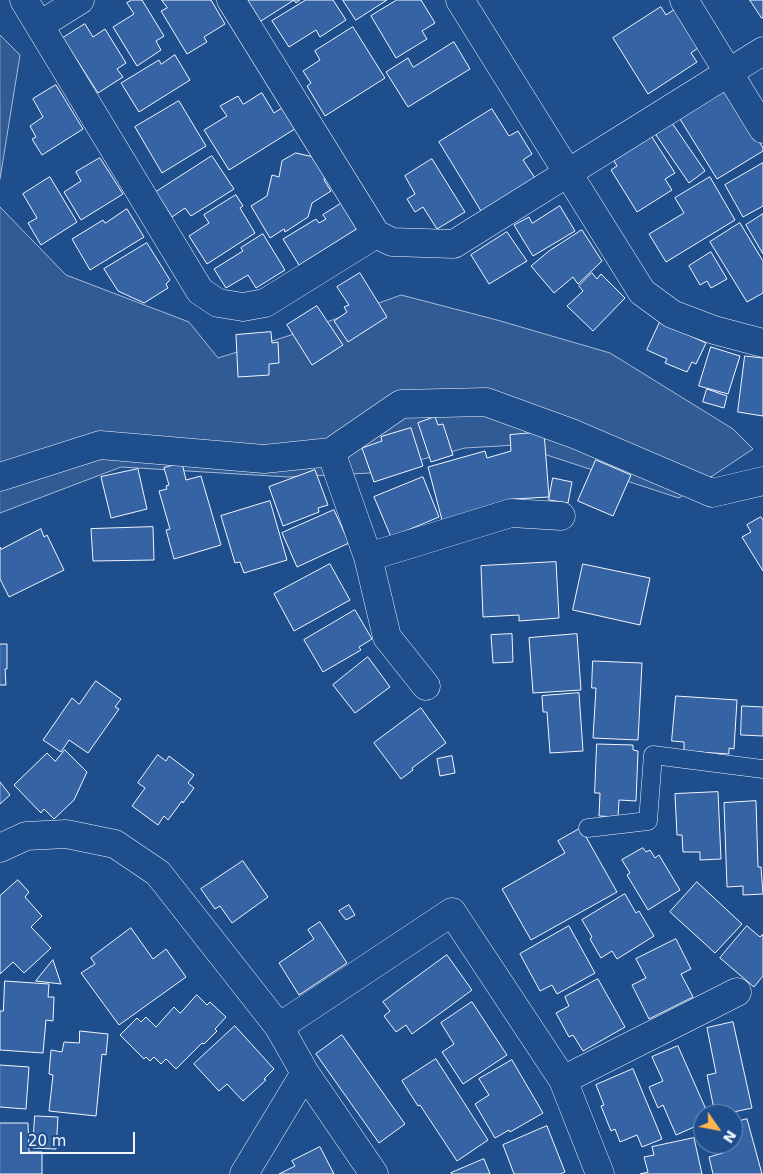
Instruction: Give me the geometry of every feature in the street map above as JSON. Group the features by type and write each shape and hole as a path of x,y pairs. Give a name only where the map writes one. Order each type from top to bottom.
{"street":[{"path":"24,0 200,291 218,303 243,307 266,303 376,234"},
{"path":"40,25 80,0"},
{"path":"231,0 376,234 392,242 454,244 763,51"},
{"path":"460,0 642,292 672,314 714,330 763,343"},
{"path":"684,0 763,129"},
{"path":"0,477 100,445 264,460 331,452 401,404 486,402 574,434 712,493 763,481"},
{"path":"331,452 368,557 387,637 426,686"},
{"path":"368,557 511,513 561,516"},
{"path":"0,848 26,836 66,834 115,844 158,873 279,1028 305,1073 374,1174"},
{"path":"279,1028 452,912 563,1080 600,1174"},
{"path":"563,1080 737,992"},
{"path":"244,1174 305,1073"}],"lane":[{"path":"588,828 648,820 652,755 763,769"}],"shaded area":[{"path":"0,35 20,55 0,179"},
{"path":"0,207 66,275 189,322 218,358 291,335 401,295 497,320 610,353 733,429 753,449 679,498 516,445 465,448 370,473 288,477 121,467 0,513"}],"building":[{"path":"132,0 142,0 164,36 156,41 161,50 137,66 113,27 134,14 127,3"},
{"path":"162,0 211,0 225,24 204,37 207,42 187,54 161,11 167,8"},
{"path":"248,0 294,0 261,21"},
{"path":"306,0 333,0 346,20 320,37 316,30 289,47 272,21"},
{"path":"343,0 387,0 356,20"},
{"path":"397,0 421,0 435,23 422,31 427,39 396,58 371,16"},
{"path":"750,0 763,0 762,18"},
{"path":"661,7 666,15 678,7 702,45 691,53 697,62 648,94 613,38"},
{"path":"85,24 93,37 105,29 126,63 117,69 123,77 98,93 63,38"},
{"path":"353,27 385,78 325,116 307,86 311,83 303,71 320,60 315,51"},
{"path":"454,42 470,69 408,107 386,72 408,58 413,67"},
{"path":"175,55 190,80 139,112 121,83 159,60 161,64"},
{"path":"56,85 83,129 42,155 32,139 36,137 30,126 43,117 33,99"},
{"path":"727,90 763,148 763,151 717,179 680,119"},
{"path":"262,93 274,113 285,106 298,127 229,170 204,130 227,116 220,106 238,96 243,104"},
{"path":"179,101 206,146 162,173 135,127"},
{"path":"492,109 509,136 518,131 532,154 523,160 535,178 481,211 439,142"},
{"path":"672,123 705,171 689,183 656,135"},
{"path":"652,137 675,173 665,179 672,190 637,212 611,170 617,166 614,161"},
{"path":"296,153 318,158 326,172 324,180 331,191 312,203 308,217 285,232 284,229 270,238 251,206 267,196 272,175 279,177 282,161"},
{"path":"212,156 234,189 191,216 185,208 172,217 156,192"},
{"path":"100,158 123,194 81,220 64,192 81,181 76,172"},
{"path":"432,159 465,212 437,229 423,207 415,212 407,199 415,194 405,176"},
{"path":"763,163 763,206 743,217 725,185"},
{"path":"50,177 77,222 41,245 28,223 37,218 23,194"},
{"path":"710,177 735,220 666,262 649,234 684,213 675,198"},
{"path":"236,195 243,206 240,208 255,233 207,264 189,236 209,223 204,215"},
{"path":"342,203 358,228 299,265 283,239 316,219 319,223 326,219 323,215"},
{"path":"560,206 575,231 533,256 514,225 529,217 532,223"},
{"path":"127,209 144,237 90,270 72,239 103,220 105,223"},
{"path":"763,214 763,254 746,225"},
{"path":"740,223 763,261 763,293 747,302 710,242"},
{"path":"582,230 602,261 578,284 573,277 554,293 531,266 549,251"},
{"path":"507,232 527,261 489,284 471,255"},
{"path":"263,234 285,270 256,288 248,275 226,288 214,269 243,251 241,248"},
{"path":"147,243 170,280 166,284 168,288 144,303 118,291 104,269"},
{"path":"711,252 727,279 711,288 707,281 700,285 689,266"},
{"path":"360,273 387,317 348,342 334,321 347,312 344,307 349,305 337,287"},
{"path":"592,273 597,279 601,274 625,298 593,331 567,306 583,291 579,286"},
{"path":"317,306 343,345 312,365 287,325"},
{"path":"660,322 706,343 696,364 692,362 687,372 665,363 667,359 647,350"},
{"path":"271,332 272,343 278,342 279,363 269,364 269,375 238,377 236,335"},
{"path":"711,347 740,356 728,394 699,386"},
{"path":"745,356 763,358 763,416 738,412"},
{"path":"707,389 727,396 724,408 703,402"},
{"path":"435,417 438,425 443,424 453,455 431,462 418,423"},
{"path":"411,428 423,466 374,482 362,448 382,441 381,437"},
{"path":"544,432 549,497 514,499 442,520 428,467 485,451 487,458 511,451 510,435"},
{"path":"596,460 631,475 613,516 578,501"},
{"path":"182,463 186,480 201,476 221,545 174,559 166,530 170,529 159,491 167,489 166,486 169,485 164,468"},
{"path":"138,469 147,509 111,518 101,477"},
{"path":"315,470 328,505 318,508 319,512 283,526 269,487"},
{"path":"423,477 439,517 391,537 374,497"},
{"path":"553,478 572,482 568,503 549,500"},
{"path":"270,501 287,560 244,573 240,562 235,563 221,516"},
{"path":"334,510 349,543 297,567 282,533"},
{"path":"761,517 763,520 763,571 742,537 751,532 747,525"},
{"path":"153,527 154,560 93,561 91,529"},
{"path":"41,529 44,537 47,535 64,570 9,597 0,579 0,547 1,549"},
{"path":"556,562 559,618 519,621 519,615 483,617 481,566"},
{"path":"330,564 350,600 294,631 274,594"},
{"path":"583,564 650,578 640,625 573,610"},
{"path":"355,610 372,639 359,647 361,650 323,672 304,640"},
{"path":"512,634 513,662 493,663 491,635"},
{"path":"577,634 581,690 533,693 529,638"},
{"path":"0,644 7,644 6,685 0,685"},
{"path":"368,657 390,687 355,713 333,685"},
{"path":"593,661 642,663 638,740 593,738 596,688 592,688"},
{"path":"96,681 121,699 115,707 119,709 88,753 69,740 61,752 43,740 72,698 79,704"},
{"path":"579,693 583,751 550,753 547,712 543,712 542,696"},
{"path":"676,696 737,700 734,749 729,748 729,754 684,751 684,742 672,741"},
{"path":"742,706 763,707 763,736 741,735"},
{"path":"421,708 446,743 412,768 413,770 401,779 374,743"},
{"path":"597,744 633,745 633,750 638,751 636,801 619,800 618,817 599,816 600,793 595,793"},
{"path":"65,750 87,772 74,800 54,819 44,809 41,813 14,785 47,753 55,761"},
{"path":"158,755 166,761 169,756 194,775 188,783 194,788 168,820 164,816 158,825 132,806 145,788 138,783"},
{"path":"452,756 455,773 440,776 437,759"},
{"path":"0,782 10,795 0,804"},
{"path":"718,792 721,859 700,860 700,852 683,852 682,835 677,835 675,794"},
{"path":"756,801 758,867 761,867 763,894 743,895 743,886 727,887 724,803"},
{"path":"581,828 617,892 531,940 502,889 565,853 558,841"},
{"path":"643,848 646,852 650,850 655,858 659,855 680,890 648,910 627,875 630,873 622,860"},
{"path":"243,861 268,897 232,923 220,906 215,909 201,889"},
{"path":"18,880 29,892 25,897 42,916 31,927 51,948 24,973 13,962 0,974 0,896"},
{"path":"697,882 742,924 715,953 670,912"},
{"path":"625,894 636,913 639,911 654,936 617,959 612,951 601,958 582,920"},
{"path":"349,905 355,915 346,920 339,911"},
{"path":"320,922 347,963 299,995 279,963 314,939 308,930"},
{"path":"569,926 595,973 557,994 552,985 540,991 520,954"},
{"path":"747,926 760,937 763,934 763,976 754,987 720,958"},
{"path":"131,928 153,959 166,949 186,977 119,1025 81,973 95,964 91,958"},
{"path":"676,939 691,969 681,974 693,997 649,1019 632,985 646,978 636,959"},
{"path":"447,955 472,990 412,1034 406,1025 396,1032 384,1016 390,1011 383,1002"},
{"path":"53,960 61,984 36,981"},
{"path":"598,979 625,1027 583,1051 573,1035 569,1037 556,1013 569,1006 565,997"},
{"path":"5,981 49,984 48,997 54,997 53,1021 46,1020 43,1053 0,1050 0,1011 3,1011"},
{"path":"197,995 207,1005 210,1002 226,1017 215,1029 217,1031 176,1069 166,1059 161,1064 154,1057 150,1061 146,1057 144,1059 120,1035 137,1018 141,1022 146,1017 156,1027 174,1007 180,1013"},
{"path":"472,1002 507,1055 463,1084 442,1052 454,1044 441,1023"},
{"path":"733,1022 752,1108 743,1110 743,1104 713,1104 707,1075 716,1073 707,1028"},
{"path":"235,1026 274,1069 264,1079 266,1080 243,1101 227,1084 219,1091 194,1064"},
{"path":"80,1031 108,1034 106,1055 102,1054 96,1116 49,1111 53,1075 49,1074 51,1050 62,1052 64,1042 79,1043"},
{"path":"342,1035 405,1124 379,1143 316,1054"},
{"path":"678,1046 704,1104 693,1104 693,1127 676,1135 663,1105 658,1108 649,1087 663,1081 652,1057"},
{"path":"436,1059 488,1140 457,1161 402,1081"},
{"path":"512,1060 543,1113 510,1132 509,1130 495,1138 475,1104 489,1095 479,1079"},
{"path":"0,1065 29,1067 26,1109 0,1107"},
{"path":"633,1069 662,1139 642,1147 637,1135 620,1142 615,1129 611,1131 601,1106 604,1105 596,1085"},
{"path":"35,1116 58,1117 56,1149 33,1148"},
{"path":"747,1119 762,1174 713,1174 709,1157 720,1154 743,1154 743,1120"},
{"path":"0,1123 28,1123 29,1152 42,1152 42,1174 0,1174"},
{"path":"547,1126 565,1172 560,1174 514,1174 503,1145"},
{"path":"693,1138 693,1154 698,1154 702,1174 640,1174 648,1172 644,1157 654,1155 652,1147"},
{"path":"320,1147 334,1174 279,1174 295,1166 292,1161"},
{"path":"484,1159 490,1174 451,1173"}]}
